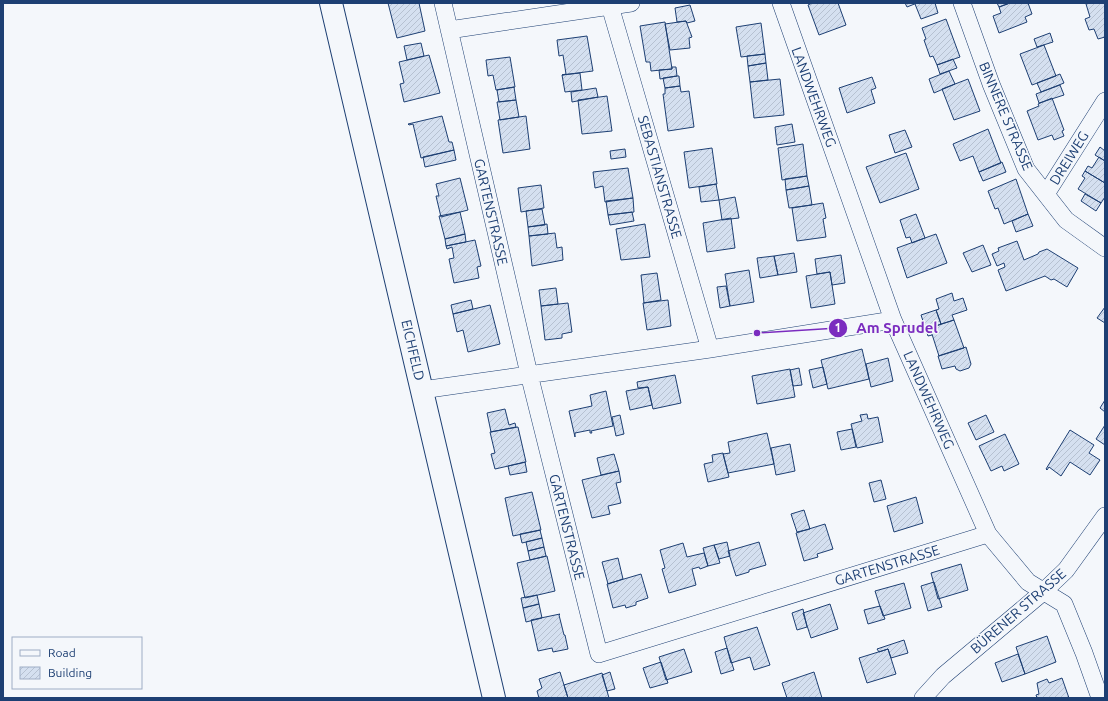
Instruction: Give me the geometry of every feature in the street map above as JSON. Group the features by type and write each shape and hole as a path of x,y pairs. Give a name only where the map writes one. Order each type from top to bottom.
{"main road":[{"name":"EICHFELD","path":"331,3 494,698"}],"street":[{"name":"GARTENSTRASSE","path":"443,3 529,374 599,654 988,534"},
{"path":"449,30 631,3"},
{"name":"LANDWEHRWEG","path":"781,3 893,320 988,534 1028,582 1064,604 1100,698"},
{"name":"BINNERE STRASSE","path":"962,3 991,84 1026,169 1066,220 1105,248"},
{"name":"SEBASTIANSTRASSE","path":"610,6 710,349"},
{"name":"DREIWEG","path":"1046,194 1105,101"},
{"path":"422,390 710,349 893,320"},
{"name":"BÜRENER STRASSE","path":"923,698 943,676 1043,592 1066,570 1105,516"}],"building":[{"path":"388,3 419,3 425,31 397,38"},
{"path":"812,3 838,3 846,25 819,35 808,5"},
{"path":"905,3 917,3 907,7"},
{"path":"935,3 938,13 921,19 915,4"},
{"path":"997,3 1010,3 999,7"},
{"path":"1010,3 1028,3 1032,14 1025,17 1027,22 999,33 993,16 1001,13 999,7"},
{"path":"1105,3 1105,37 1098,39 1094,29 1089,30 1085,19 1090,17 1086,4"},
{"path":"690,5 695,21 687,23 686,21 677,22 675,8"},
{"path":"946,19 960,57 937,65 933,56 930,57 924,40 926,39 922,28"},
{"path":"686,21 692,37 689,38 690,48 670,50 665,24"},
{"path":"665,22 672,69 651,71 650,62 646,62 640,26"},
{"path":"761,23 765,54 741,57 736,27"},
{"path":"1050,33 1053,42 1037,47 1034,39"},
{"path":"587,36 593,71 562,75 566,74 563,55 559,56 557,40"},
{"path":"421,43 424,56 407,60 404,46"},
{"path":"1044,45 1056,76 1032,85 1020,54"},
{"path":"765,54 766,63 748,66 747,56"},
{"path":"429,55 440,93 404,102 400,84 404,83 399,62"},
{"path":"510,57 515,87 496,90 493,75 488,76 486,60"},
{"path":"953,59 957,68 940,74 937,65"},
{"path":"766,63 768,80 750,82 748,66"},
{"path":"672,67 676,67 677,76 660,79 659,70 672,69"},
{"path":"949,71 955,84 934,93 929,79"},
{"path":"580,73 582,90 565,92 562,75"},
{"path":"1060,74 1064,83 1041,92 1037,83"},
{"path":"679,76 680,86 665,88 663,78"},
{"path":"872,77 876,88 871,90 875,103 847,113 839,88"},
{"path":"780,79 784,115 754,118 750,82"},
{"path":"968,79 980,111 954,120 942,89"},
{"path":"1060,85 1064,95 1039,103 1036,94"},
{"path":"680,86 681,92 689,91 694,127 668,131 663,94 665,94 665,88"},
{"path":"514,87 516,100 499,102 497,90"},
{"path":"596,88 598,97 572,102 571,92"},
{"path":"607,96 612,131 582,134 578,100"},
{"path":"1052,98 1064,130 1062,131 1064,136 1054,140 1052,135 1038,140 1027,111"},
{"path":"516,100 519,117 500,120 497,102"},
{"path":"442,116 449,142 452,142 454,150 421,158 413,124 408,124"},
{"path":"526,116 530,149 503,153 498,120"},
{"path":"792,124 795,142 777,145 775,127"},
{"path":"988,129 1001,163 979,172 973,156 960,161 953,144"},
{"path":"905,130 912,147 895,153 889,135"},
{"path":"803,144 807,176 782,180 778,148"},
{"path":"1100,147 1105,151 1105,161 1095,155"},
{"path":"712,148 717,184 689,188 684,152"},
{"path":"625,149 626,157 611,159 610,151"},
{"path":"454,150 456,160 425,167 423,157"},
{"path":"906,153 919,189 880,203 866,167"},
{"path":"1099,157 1105,161 1105,183 1085,171 1088,166 1092,168"},
{"path":"1002,162 1006,172 983,181 979,172"},
{"path":"628,168 633,198 605,202 603,186 595,188 593,172"},
{"path":"1085,171 1105,183 1105,197 1101,203 1078,189 1085,178 1082,176"},
{"path":"807,176 809,186 786,190 785,179"},
{"path":"460,178 468,210 441,217 436,196 439,196 436,184"},
{"path":"1016,179 1028,214 1004,224 998,208 995,209 988,191"},
{"path":"716,184 719,200 701,202 699,187"},
{"path":"541,185 544,208 521,212 518,188"},
{"path":"809,186 812,205 789,208 786,190"},
{"path":"1085,194 1101,203 1096,211 1081,201"},
{"path":"735,197 739,218 722,220 719,200"},
{"path":"633,198 634,212 608,215 606,201"},
{"path":"823,203 826,218 823,219 826,237 797,241 792,208"},
{"path":"542,209 545,225 528,227 526,211"},
{"path":"460,212 465,234 445,239 439,216"},
{"path":"632,212 634,221 610,225 608,215"},
{"path":"916,214 925,238 912,243 910,237 906,238 900,220"},
{"path":"1028,214 1033,226 1016,232 1012,221"},
{"path":"731,218 735,248 707,252 703,223"},
{"path":"547,224 548,234 529,236 528,227"},
{"path":"645,224 650,257 621,260 616,229"},
{"path":"555,233 557,248 562,247 563,260 532,266 529,236"},
{"path":"465,234 466,242 446,246 445,239"},
{"path":"936,234 947,263 907,278 897,248"},
{"path":"475,240 481,266 477,267 479,278 454,283 449,259 454,258 452,247 447,249 446,246"},
{"path":"1017,241 1024,260 1047,249 1078,268 1067,287 1054,279 1051,280 1045,276 1006,291 998,270 1005,267 1004,263 997,266 992,254 999,251 998,248"},
{"path":"983,245 991,265 972,272 963,253"},
{"path":"794,253 797,272 778,275 774,256"},
{"path":"841,255 845,283 832,285 830,272 817,274 815,259"},
{"path":"774,256 778,275 760,278 757,258"},
{"path":"749,270 754,302 730,306 725,274"},
{"path":"830,272 835,304 811,308 806,276"},
{"path":"657,273 661,300 644,303 641,275"},
{"path":"726,286 730,306 720,308 717,287"},
{"path":"556,288 558,304 541,306 539,290"},
{"path":"952,293 954,301 963,298 967,310 952,315 954,320 941,324 936,310 939,309 936,299"},
{"path":"471,300 473,309 453,314 451,305"},
{"path":"668,300 671,326 647,330 643,303"},
{"path":"568,303 572,332 562,334 562,338 545,340 541,306"},
{"path":"490,305 500,344 468,352 463,330 457,332 453,314"},
{"path":"1105,307 1105,323 1097,318"},
{"path":"936,310 941,324 930,328 932,335 928,336 921,315"},
{"path":"954,320 964,348 939,356 930,328"},
{"path":"966,347 971,364 969,368 960,371 956,369 955,366 942,369 938,356"},
{"path":"862,349 869,379 828,389 821,360"},
{"path":"888,358 893,381 871,387 866,364"},
{"path":"823,367 827,384 813,388 809,370"},
{"path":"799,368 802,385 793,386 790,370"},
{"path":"790,369 795,397 757,404 752,376"},
{"path":"675,375 681,403 653,409 648,387 638,388 637,382"},
{"path":"648,387 652,405 630,410 626,391"},
{"path":"606,391 613,426 591,431 592,433 590,433 590,430 575,433 575,437 569,411 592,406 590,395"},
{"path":"1105,400 1105,412 1100,408"},
{"path":"505,409 509,425 515,423 516,427 491,432 487,413"},
{"path":"867,414 868,419 878,417 883,442 857,448 851,424 862,421 860,415"},
{"path":"620,415 624,434 616,436 612,417"},
{"path":"986,415 994,432 976,440 968,423"},
{"path":"1105,425 1105,445 1096,439"},
{"path":"518,427 526,462 495,469 491,454 495,453 490,432"},
{"path":"852,429 856,447 841,450 837,432"},
{"path":"1070,430 1094,445 1089,453 1100,460 1090,475 1070,462 1061,476 1049,467 1047,470 1046,469"},
{"path":"767,433 774,464 728,473 723,454 730,453 728,442"},
{"path":"1005,434 1019,464 1004,471 1002,466 991,471 979,446"},
{"path":"790,444 795,471 776,475 771,448"},
{"path":"723,453 729,477 708,482 704,464 713,462 712,455"},
{"path":"614,454 619,471 601,475 597,458"},
{"path":"525,462 527,472 510,475 508,466"},
{"path":"619,471 621,482 616,483 621,503 608,506 610,514 592,518 582,480"},
{"path":"881,480 886,499 874,502 869,483"},
{"path":"532,492 541,530 513,536 505,498"},
{"path":"916,497 923,523 894,532 887,506"},
{"path":"804,510 810,529 797,532 791,514"},
{"path":"825,524 833,549 817,554 818,557 804,561 796,533"},
{"path":"540,530 542,538 522,543 520,534"},
{"path":"542,538 544,547 528,551 526,542"},
{"path":"727,542 730,556 719,559 714,545"},
{"path":"759,542 766,565 736,576 728,551"},
{"path":"683,543 687,557 704,553 708,566 700,569 699,567 692,569 696,585 669,593 662,569 665,568 660,550"},
{"path":"714,545 720,563 708,566 703,548"},
{"path":"544,547 546,556 530,560 528,551"},
{"path":"547,556 555,591 525,598 517,563"},
{"path":"618,558 623,579 608,584 602,562"},
{"path":"961,564 968,590 938,599 931,573"},
{"path":"641,574 648,598 636,602 636,605 626,608 625,605 613,608 607,584"},
{"path":"934,582 942,607 928,611 921,586"},
{"path":"904,583 911,608 883,616 875,591"},
{"path":"537,595 539,604 523,608 521,598"},
{"path":"539,604 542,618 526,622 523,608"},
{"path":"830,604 838,629 811,638 803,613"},
{"path":"880,606 885,619 868,624 864,610"},
{"path":"803,609 807,627 797,630 792,613"},
{"path":"560,614 568,649 553,652 552,648 538,651 531,620"},
{"path":"757,627 770,665 754,670 750,657 731,663 724,637"},
{"path":"1047,636 1056,662 1025,674 1016,647"},
{"path":"904,640 908,653 891,658 888,649 879,652 877,649"},
{"path":"727,648 734,670 721,674 715,652"},
{"path":"684,649 692,672 666,680 659,657"},
{"path":"888,649 896,674 867,683 859,658"},
{"path":"1018,654 1025,674 1002,682 995,663"},
{"path":"661,662 668,683 650,688 643,668"},
{"path":"560,672 568,698 539,698 537,691 542,688 539,679"},
{"path":"610,672 615,689 607,691 602,675"},
{"path":"814,672 822,698 787,698 782,683"},
{"path":"602,673 609,698 568,698 564,685"},
{"path":"1062,678 1069,698 1037,698 1036,695 1039,694 1037,683 1047,679 1049,683"}],"place":[{"name":"Am Sprudel","path":"757,333"}]}
